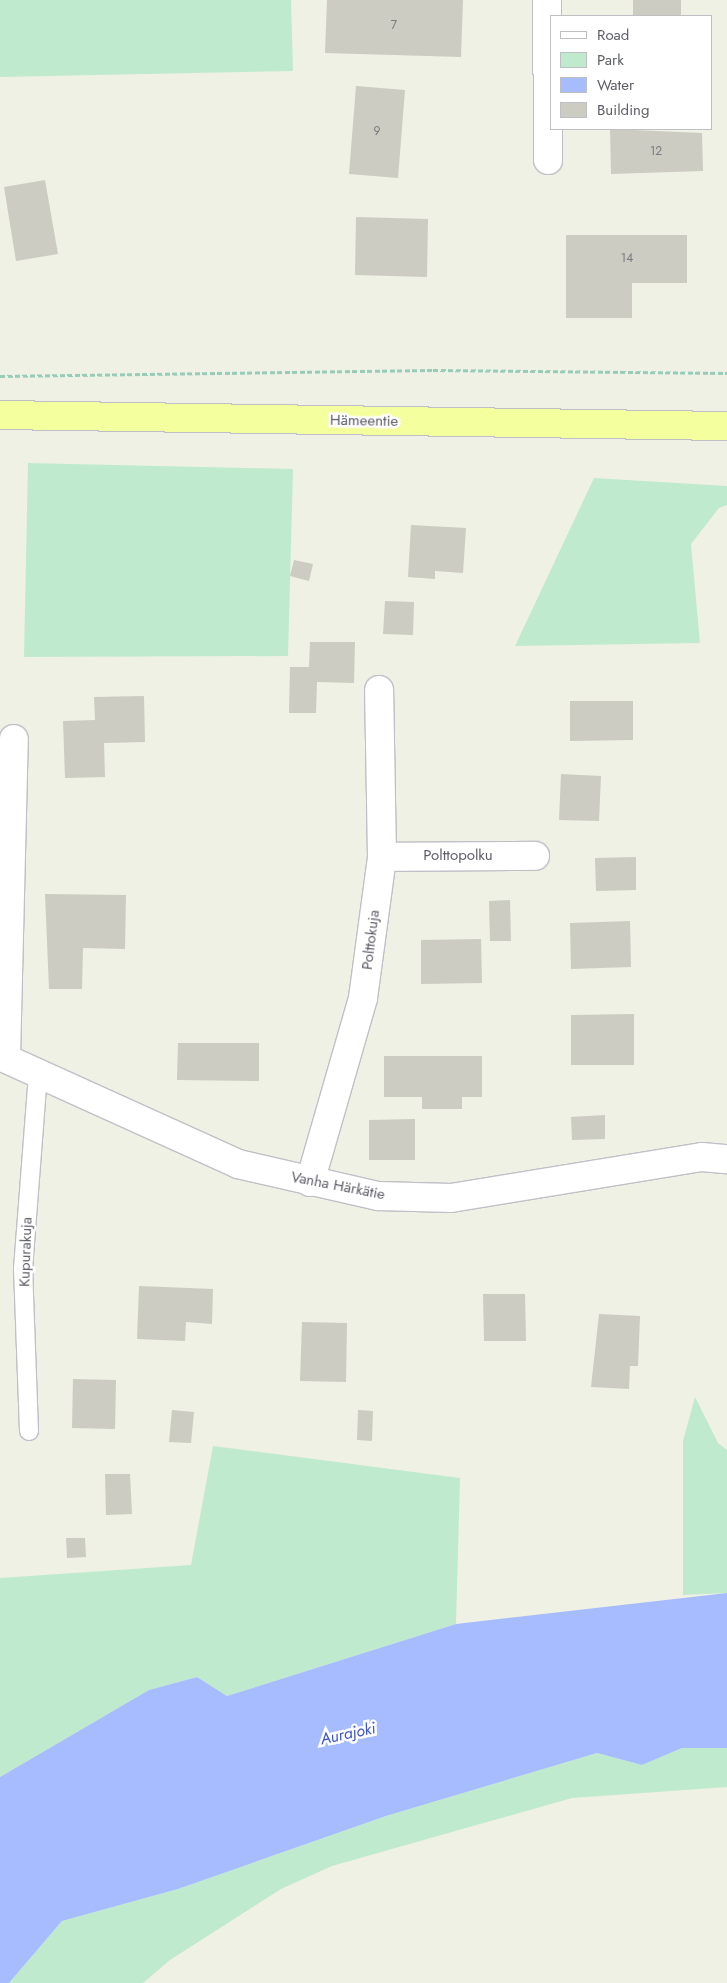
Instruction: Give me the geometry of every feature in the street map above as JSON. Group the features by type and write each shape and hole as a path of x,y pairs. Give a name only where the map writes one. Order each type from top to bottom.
{"highway":[{"name":"Hämeentie","path":"0,415 727,426"}],"street":[{"path":"547,0 548,160"},
{"name":"Polttokuja","path":"310,1182 364,998 382,857 379,690"},
{"path":"3,1057 14,739"},
{"name":"Polttopolku","path":"382,857 535,856"},
{"name":"Vanha Härkätie","path":"3,1057 238,1164 310,1182 378,1196 451,1198 702,1157 727,1159"}],"lane":[{"name":"Kupurakuja","path":"29,1431 23,1268 38,1073"}],"path":[{"path":"0,376 433,370 727,373"}],"green space":[{"path":"0,0 291,0 293,71 0,77"},
{"path":"28,463 293,469 288,656 24,657"},
{"path":"594,478 727,486 727,505 719,508 691,544 700,643 515,646"},
{"path":"695,1397 718,1443 727,1450 727,1593 683,1595 683,1441"},
{"path":"213,1446 460,1478 456,1624 227,1696 197,1677 149,1690 0,1777 0,1578 191,1565"},
{"path":"682,1748 727,1748 727,1787 572,1798 332,1866 281,1889 170,1960 143,1983 9,1983 62,1921 178,1889 386,1816 597,1753 642,1765"}],"water":[{"name":"Aurajoki","path":"727,1593 727,1748 682,1748 642,1765 597,1753 386,1816 178,1889 62,1921 9,1983 0,1983 0,1777 149,1690 197,1677 227,1696 456,1624"}],"building":[{"path":"327,0 463,0 461,57 325,53"},
{"path":"633,0 681,0 681,15 633,15"},
{"path":"356,86 405,90 398,178 349,174"},
{"path":"610,130 702,133 703,171 611,174"},
{"path":"45,180 58,254 16,261 4,187"},
{"path":"356,217 428,219 427,277 355,275"},
{"path":"566,235 687,235 687,283 632,283 632,318 566,318"},
{"path":"411,525 466,528 463,573 435,571 435,579 408,577"},
{"path":"294,560 313,564 309,581 290,576"},
{"path":"385,601 414,602 413,635 383,634"},
{"path":"310,642 355,642 354,683 317,682 316,713 289,713 290,667 309,667"},
{"path":"144,696 145,742 104,743 105,777 65,778 63,721 95,720 94,697"},
{"path":"570,701 633,701 633,740 570,741"},
{"path":"561,774 601,776 599,821 559,820"},
{"path":"636,857 636,890 596,891 595,858"},
{"path":"45,894 126,895 125,949 83,948 82,989 49,989"},
{"path":"510,900 511,941 490,941 489,901"},
{"path":"630,921 631,967 571,969 570,923"},
{"path":"481,939 482,983 421,984 421,940"},
{"path":"634,1014 634,1065 571,1065 571,1015"},
{"path":"178,1043 259,1043 259,1081 177,1080"},
{"path":"384,1056 482,1056 482,1097 462,1097 462,1109 422,1109 422,1097 384,1097"},
{"path":"605,1115 605,1139 572,1140 571,1117"},
{"path":"415,1119 415,1160 369,1160 369,1120"},
{"path":"139,1286 213,1289 212,1324 186,1322 185,1341 137,1339"},
{"path":"483,1294 525,1294 526,1341 484,1341"},
{"path":"599,1314 640,1316 638,1366 630,1366 629,1389 591,1387"},
{"path":"302,1322 347,1323 346,1382 300,1381"},
{"path":"73,1379 116,1380 115,1429 72,1428"},
{"path":"172,1410 194,1412 191,1443 169,1442"},
{"path":"358,1410 373,1411 372,1441 357,1440"},
{"path":"105,1474 130,1474 132,1514 106,1515"},
{"path":"66,1538 85,1538 86,1557 67,1558"}]}
